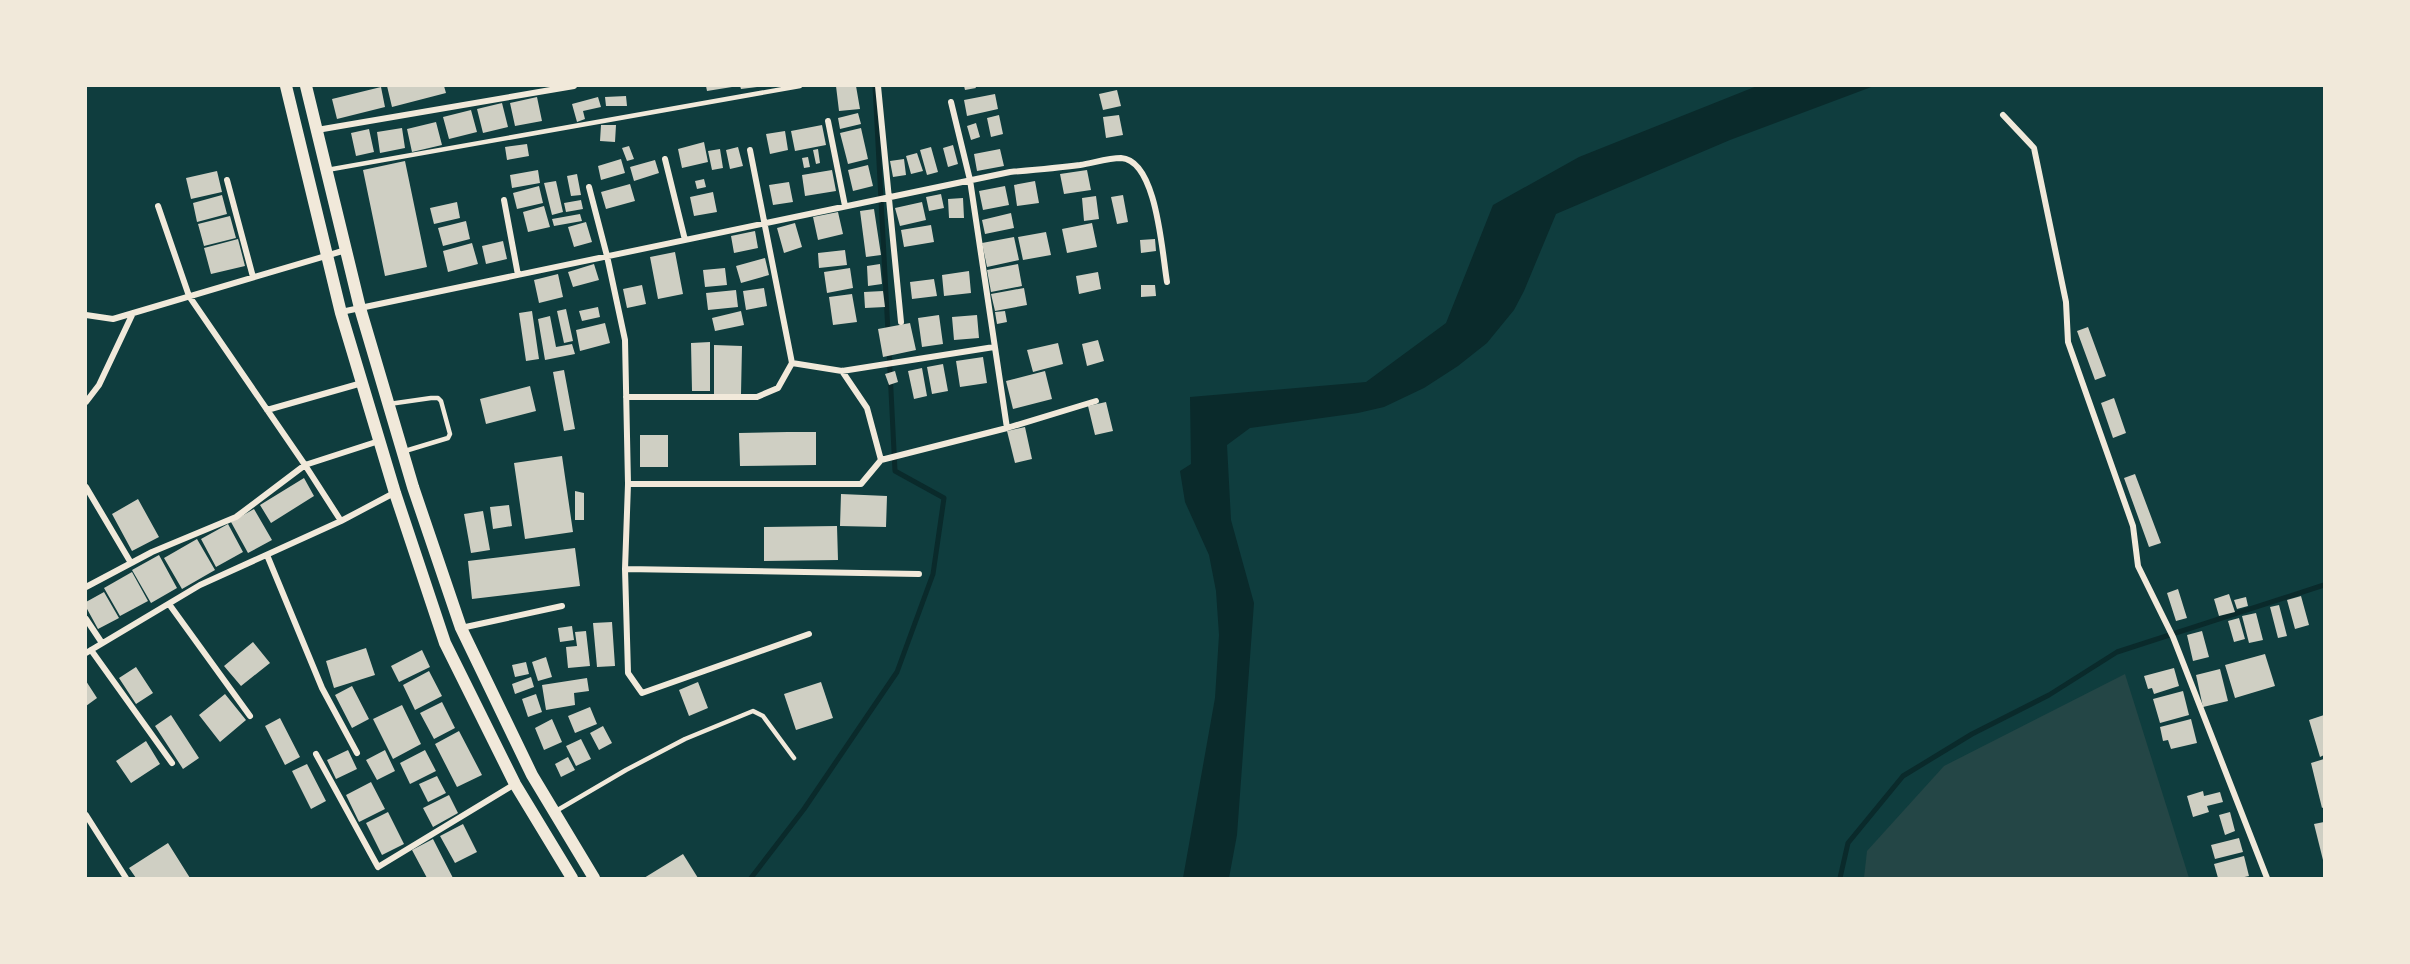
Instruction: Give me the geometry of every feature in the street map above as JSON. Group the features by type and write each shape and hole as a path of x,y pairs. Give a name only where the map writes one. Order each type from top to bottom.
{"main road":[{"path":"286,86 341,312 395,493 445,643 515,784 572,879"},
{"path":"306,86 360,308 403,452 461,628 532,775 594,879"}],"street":[{"path":"317,130 574,86"},
{"path":"878,86 901,322"},
{"path":"951,102 970,180 1006,428"},
{"path":"2003,116 2034,148 2066,302 2068,342 2133,526 2138,566 2173,637 2267,879"},
{"path":"828,121 845,206"},
{"path":"626,398 757,398 778,388 792,363 750,150"},
{"path":"341,312 1010,172 1050,169 1122,158 1136,163 1147,178 1167,282"},
{"path":"666,159 685,240"},
{"path":"227,180 253,277"},
{"path":"589,187 625,340 628,484 625,568 628,673 642,693 809,634"},
{"path":"504,200 518,275"},
{"path":"158,206 189,296 306,465 341,521"},
{"path":"86,315 113,319 346,249"},
{"path":"86,402 99,385 133,313"},
{"path":"792,363 842,371 994,347"},
{"path":"842,371 867,408 881,460"},
{"path":"267,410 362,383"},
{"path":"628,484 861,483 881,460 1006,428 1096,400"},
{"path":"86,588 152,552 236,517 306,465 380,441"},
{"path":"86,487 131,563"},
{"path":"172,763 88,651 200,585 341,521 395,493"},
{"path":"267,555 322,688 357,753"},
{"path":"625,568 919,574"},
{"path":"169,604 250,716"},
{"path":"461,628 562,606"},
{"path":"86,619 102,643"},
{"path":"316,754 378,867 515,784"},
{"path":"86,815 126,879"}],"lane":[{"path":"327,170 800,86"},
{"path":"389,404 431,398 438,398 441,401 450,434 448,438 403,452"},
{"path":"554,812 685,739 753,711 763,716 794,758"}],"shaded area":[{"path":"1757,86 1874,86 1730,140 1556,214 1514,310 1487,343 1458,366 1424,388 1384,407 1358,413 1250,428 1227,445 1231,520 1254,603 1237,835 1229,878 1183,878 1215,698 1219,635 1216,591 1209,555 1185,502 1180,471 1191,464 1190,397 1366,382 1446,323 1493,205 1579,157"},
{"path":"2125,674 2189,878 1864,878 1867,851 1944,766"}],"building":[{"path":"387,86 444,86 446,93 392,107"},
{"path":"706,86 731,86 732,87 707,91"},
{"path":"740,86 757,86 757,87 741,89"},
{"path":"836,86 856,86 860,109 839,111"},
{"path":"964,86 975,86 976,88 965,90"},
{"path":"381,87 385,107 337,119 332,99"},
{"path":"1117,90 1121,106 1103,110 1099,94"},
{"path":"995,94 998,109 967,116 964,100"},
{"path":"626,96 627,106 606,106 605,97"},
{"path":"537,97 542,121 515,126 510,103"},
{"path":"598,97 601,107 583,111 585,119 577,122 572,104"},
{"path":"502,103 508,127 483,133 477,109"},
{"path":"471,110 477,132 449,139 443,117"},
{"path":"858,113 861,124 840,129 838,118"},
{"path":"999,115 1003,134 991,137 987,118"},
{"path":"1119,115 1123,135 1106,138 1103,117"},
{"path":"436,122 442,145 412,152 407,129"},
{"path":"976,123 980,137 971,140 967,126"},
{"path":"601,125 616,125 615,142 600,141"},
{"path":"822,125 826,145 795,151 791,131"},
{"path":"402,128 405,148 380,153 377,132"},
{"path":"861,128 868,159 848,164 840,133"},
{"path":"369,129 374,152 356,156 351,133"},
{"path":"785,131 788,150 770,154 766,134"},
{"path":"704,142 708,162 682,168 678,149"},
{"path":"527,144 529,156 507,160 505,147"},
{"path":"953,145 958,164 948,167 943,148"},
{"path":"629,146 634,159 627,161 622,148"},
{"path":"738,147 743,166 730,169 726,150"},
{"path":"931,147 938,172 927,175 920,150"},
{"path":"720,149 723,168 712,170 708,151"},
{"path":"818,149 820,163 816,164 813,150"},
{"path":"1000,149 1004,166 977,171 974,154"},
{"path":"917,153 923,171 911,174 906,156"},
{"path":"808,157 810,167 804,168 802,158"},
{"path":"621,159 625,173 601,180 598,166"},
{"path":"904,159 906,175 893,177 890,161"},
{"path":"655,160 659,173 634,181 630,167"},
{"path":"405,161 427,267 385,276 363,170"},
{"path":"868,165 873,186 853,191 848,170"},
{"path":"538,170 540,183 512,188 510,175"},
{"path":"832,170 836,191 805,196 802,175"},
{"path":"1087,170 1091,190 1064,194 1060,174"},
{"path":"217,171 222,192 191,199 186,178"},
{"path":"577,174 581,195 571,196 567,176"},
{"path":"704,179 706,187 697,189 695,181"},
{"path":"556,181 563,212 552,215 544,183"},
{"path":"1035,181 1039,203 1017,206 1014,185"},
{"path":"789,182 793,202 773,205 769,185"},
{"path":"630,184 635,201 606,209 601,192"},
{"path":"539,186 543,203 517,209 513,193"},
{"path":"1005,186 1009,205 983,210 979,191"},
{"path":"713,192 717,212 694,216 690,197"},
{"path":"941,194 944,208 929,211 926,197"},
{"path":"222,195 227,214 197,222 193,203"},
{"path":"1123,195 1128,222 1117,224 1111,197"},
{"path":"1096,196 1099,219 1084,221 1082,198"},
{"path":"963,198 964,218 949,218 948,199"},
{"path":"581,200 583,209 566,212 564,203"},
{"path":"457,202 460,218 434,224 430,208"},
{"path":"922,202 926,220 900,226 895,208"},
{"path":"544,206 550,227 528,232 523,212"},
{"path":"874,209 881,255 866,257 860,211"},
{"path":"838,212 843,234 818,240 813,217"},
{"path":"1011,213 1014,228 985,234 982,220"},
{"path":"580,214 582,221 554,226 552,219"},
{"path":"230,216 236,238 204,246 198,224"},
{"path":"466,221 470,239 443,246 438,228"},
{"path":"586,222 592,242 574,247 568,227"},
{"path":"795,223 802,247 784,253 777,228"},
{"path":"1092,223 1097,247 1067,253 1062,229"},
{"path":"931,225 934,242 904,247 901,230"},
{"path":"755,231 758,248 734,253 731,236"},
{"path":"1046,232 1051,255 1023,260 1018,237"},
{"path":"1014,237 1019,260 987,267 982,243"},
{"path":"238,239 245,266 211,274 204,248"},
{"path":"1155,239 1156,251 1141,253 1140,240"},
{"path":"503,241 507,259 486,264 482,246"},
{"path":"472,243 478,264 448,272 443,251"},
{"path":"845,250 847,265 819,268 818,253"},
{"path":"675,252 683,294 658,299 650,257"},
{"path":"765,258 769,275 741,283 736,266"},
{"path":"594,264 599,280 573,287 568,272"},
{"path":"880,264 882,284 868,286 867,266"},
{"path":"1018,264 1022,286 991,292 987,270"},
{"path":"725,268 727,285 705,287 703,270"},
{"path":"850,268 853,288 827,293 824,272"},
{"path":"969,271 971,293 944,296 942,275"},
{"path":"1098,272 1101,289 1079,294 1076,276"},
{"path":"558,274 563,297 539,303 534,280"},
{"path":"934,279 937,296 912,299 910,282"},
{"path":"642,285 646,304 627,308 623,289"},
{"path":"1141,285 1155,285 1156,296 1141,297"},
{"path":"764,288 767,306 746,310 743,291"},
{"path":"1024,288 1027,305 995,311 991,294"},
{"path":"736,290 738,307 708,310 706,293"},
{"path":"883,291 885,307 865,308 864,292"},
{"path":"852,294 857,322 833,325 829,297"},
{"path":"598,307 600,317 582,321 579,311"},
{"path":"566,309 573,341 564,343 557,311"},
{"path":"532,311 539,359 526,361 519,313"},
{"path":"741,311 744,325 715,331 712,318"},
{"path":"1005,311 1007,322 997,324 995,312"},
{"path":"939,315 943,344 922,347 918,318"},
{"path":"977,315 979,338 954,340 952,317"},
{"path":"550,316 556,347 572,344 575,354 545,360 538,319"},
{"path":"605,323 610,343 580,351 576,330"},
{"path":"910,323 916,350 883,357 878,329"},
{"path":"2088,327 2106,376 2095,380 2077,331"},
{"path":"1098,340 1104,361 1087,366 1082,344"},
{"path":"710,342 710,391 692,391 691,343"},
{"path":"1058,343 1063,364 1033,372 1027,350"},
{"path":"714,345 742,346 741,394 714,394"},
{"path":"983,357 987,383 960,387 956,361"},
{"path":"943,364 948,391 932,394 927,367"},
{"path":"922,368 927,396 914,399 908,371"},
{"path":"564,370 575,429 564,431 553,372"},
{"path":"895,371 898,382 889,385 885,374"},
{"path":"1045,371 1052,399 1013,409 1006,381"},
{"path":"530,386 536,411 486,424 480,399"},
{"path":"2114,398 2126,433 2113,438 2101,403"},
{"path":"1106,402 1113,431 1095,435 1088,406"},
{"path":"1025,427 1032,459 1015,463 1007,431"},
{"path":"816,432 816,465 740,466 739,433"},
{"path":"640,435 668,435 668,467 640,467"},
{"path":"562,456 573,532 525,539 514,463"},
{"path":"2135,474 2161,543 2149,547 2124,478"},
{"path":"304,478 314,496 271,523 260,505"},
{"path":"575,491 584,493 584,520 575,520"},
{"path":"841,494 887,496 886,527 840,526"},
{"path":"138,499 159,537 132,551 112,514"},
{"path":"509,505 512,526 493,529 490,507"},
{"path":"254,509 272,540 248,553 231,522"},
{"path":"483,511 490,550 471,553 464,514"},
{"path":"228,524 243,552 216,567 201,539"},
{"path":"837,526 838,560 764,561 764,527"},
{"path":"197,539 215,570 182,589 164,558"},
{"path":"575,548 580,586 472,599 468,561"},
{"path":"159,555 177,588 151,603 132,570"},
{"path":"132,572 148,601 120,616 104,588"},
{"path":"2178,589 2187,618 2176,621 2167,593"},
{"path":"104,592 119,618 98,629 86,607 86,602"},
{"path":"2229,594 2235,612 2219,616 2214,599"},
{"path":"2301,596 2309,625 2295,629 2287,600"},
{"path":"2246,597 2248,606 2237,609 2234,600"},
{"path":"2279,605 2287,636 2278,638 2270,607"},
{"path":"2256,613 2263,640 2249,643 2242,616"},
{"path":"2239,618 2245,639 2234,642 2228,621"},
{"path":"612,622 615,666 597,667 593,623"},
{"path":"572,626 574,640 560,642 558,628"},
{"path":"586,631 590,666 568,668 566,647 577,646 575,632"},
{"path":"2202,631 2209,657 2193,661 2187,635"},
{"path":"253,642 270,663 241,686 224,666"},
{"path":"366,648 375,675 334,688 326,661"},
{"path":"422,650 430,667 399,682 391,666"},
{"path":"2265,654 2275,686 2235,698 2225,665"},
{"path":"546,657 552,677 538,681 532,662"},
{"path":"526,662 529,674 515,677 512,665"},
{"path":"136,667 153,693 136,704 119,678"},
{"path":"2174,668 2179,686 2154,694 2152,688 2148,689 2144,676"},
{"path":"2220,669 2228,701 2203,707 2196,675"},
{"path":"429,671 442,696 415,710 403,685"},
{"path":"531,677 534,687 515,694 512,684"},
{"path":"587,678 589,691 574,693 575,705 546,710 542,685"},
{"path":"86,681 97,698 86,706"},
{"path":"698,682 708,708 689,716 679,690"},
{"path":"821,682 833,718 796,730 784,694"},
{"path":"352,686 369,719 352,728 335,695"},
{"path":"2183,691 2189,715 2160,723 2153,699"},
{"path":"225,694 246,720 220,742 199,715"},
{"path":"536,694 542,712 528,717 522,699"},
{"path":"442,702 455,728 434,739 420,713"},
{"path":"402,705 421,744 393,759 373,719"},
{"path":"590,707 597,724 575,733 568,716"},
{"path":"171,715 199,758 183,769 155,726"},
{"path":"2324,715 2324,755 2320,757 2309,720"},
{"path":"280,718 300,757 285,765 265,726"},
{"path":"552,719 562,742 544,750 535,728"},
{"path":"2191,719 2197,743 2171,749 2168,740 2163,741 2160,727"},
{"path":"603,726 612,743 599,750 590,733"},
{"path":"459,731 482,775 457,787 435,744"},
{"path":"581,739 591,759 576,766 566,746"},
{"path":"146,741 160,764 131,783 116,761"},
{"path":"348,750 357,769 336,779 327,760"},
{"path":"385,750 395,771 377,780 366,760"},
{"path":"425,750 436,771 410,784 400,763"},
{"path":"568,757 575,770 561,777 555,764"},
{"path":"2324,759 2324,807 2322,808 2311,763"},
{"path":"307,764 326,801 311,809 292,771"},
{"path":"437,776 446,793 428,802 419,784"},
{"path":"371,782 385,809 359,822 346,795"},
{"path":"2203,791 2204,796 2220,792 2223,802 2207,806 2209,812 2193,817 2187,796"},
{"path":"449,795 458,813 433,827 423,808"},
{"path":"388,812 404,844 382,855 366,823"},
{"path":"2230,812 2235,831 2225,835 2219,815"},
{"path":"2324,822 2324,864 2314,824"},
{"path":"463,824 477,852 455,863 440,836"},
{"path":"2239,838 2243,852 2215,859 2211,845"},
{"path":"433,839 453,878 427,878 412,850"},
{"path":"168,843 190,878 136,878 129,868"},
{"path":"683,854 698,878 644,878"},
{"path":"2244,856 2249,876 2218,878 2214,864"}],"waterway":[{"path":"875,86 888,332"},
{"path":"751,878 804,809 897,672 933,574 944,498 895,471 889,351"},
{"path":"1840,878 1848,843 1903,776 1972,734 2049,695 2117,652 2324,585"}]}
